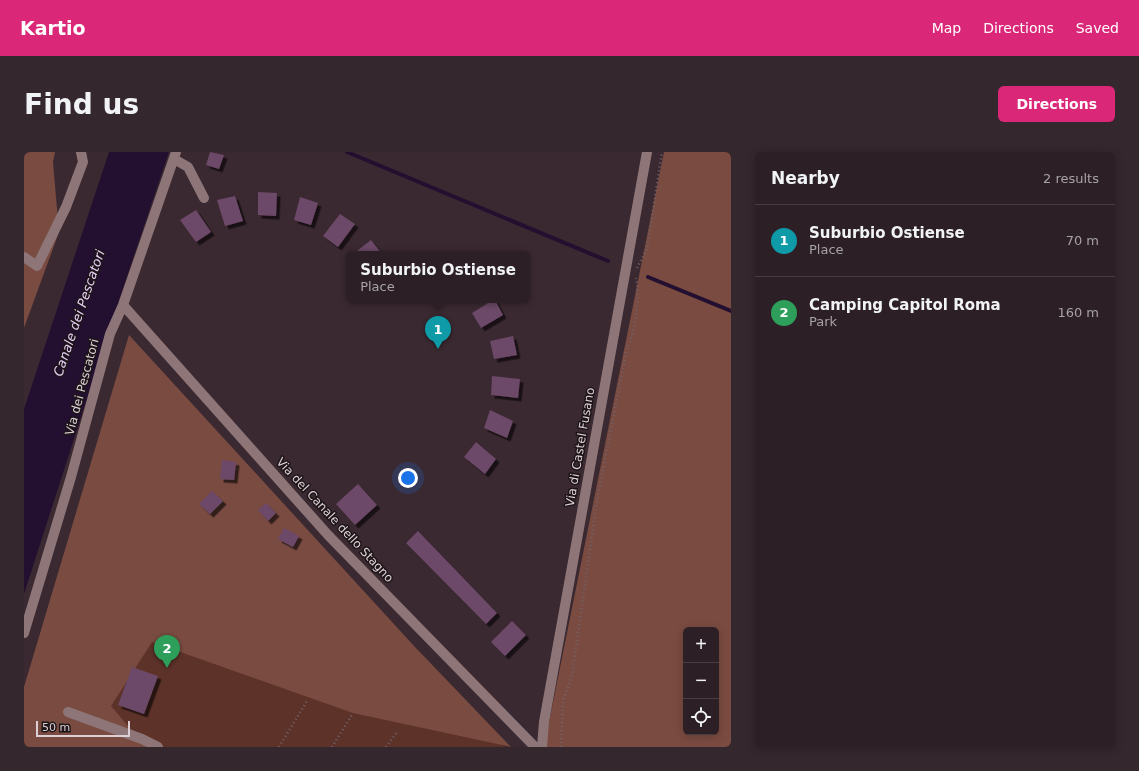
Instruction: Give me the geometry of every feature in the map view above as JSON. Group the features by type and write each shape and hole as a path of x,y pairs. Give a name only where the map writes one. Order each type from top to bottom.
{"street":[{"path":"24,257 37,266 68,200 83,162 81,152"},
{"name":"Via di Castel Fusano","path":"542,747 547,706 647,152"},
{"path":"175,156 188,167 204,198"},
{"name":"Via dei Pescatori","path":"24,634 71,477 110,334 123,304 175,156"},
{"name":"Via del Canale dello Stagno","path":"123,304 328,535 535,747"},
{"path":"68,712 142,739 158,747"}],"path":[{"path":"636,270 641,264 647,249 662,152"},
{"path":"561,747 563,701 572,675 597,500 627,348 632,341 638,287 635,276"},
{"path":"279,747 307,701"},
{"path":"332,747 353,713"},
{"path":"386,747 397,732"}],"shaded area":[{"path":"24,152 55,152 53,162 59,232 24,328"},
{"path":"664,152 731,152 731,747 544,747"},
{"path":"129,335 415,647 511,747 353,713 152,642 111,706 146,747 24,747 24,687"},
{"path":"74,592 507,747 24,747"}],"water":[{"name":"Canale dei Pescatori","path":"109,152 169,152 111,324 24,594 24,409"}],"building":[{"path":"210,152 224,155 219,169 206,165"},
{"path":"258,192 277,193 276,216 258,215"},
{"path":"235,196 243,221 225,226 217,200"},
{"path":"300,197 318,203 311,225 294,220"},
{"path":"196,210 211,232 196,242 180,220"},
{"path":"340,214 355,224 338,247 323,236"},
{"path":"371,240 380,251 357,251"},
{"path":"488,303 497,303 503,315 481,328 472,313"},
{"path":"513,336 517,355 494,359 490,341"},
{"path":"492,376 520,379 518,398 491,395"},
{"path":"490,410 513,421 507,438 484,428"},
{"path":"476,442 496,459 485,474 464,457"},
{"path":"222,460 236,462 234,480 220,479"},
{"path":"358,484 377,505 355,525 336,504"},
{"path":"212,491 223,501 210,514 199,504"},
{"path":"266,503 276,513 268,521 258,510"},
{"path":"284,528 299,536 293,547 278,539"},
{"path":"418,531 497,613 486,624 406,543"},
{"path":"512,621 526,635 505,656 491,642"},
{"path":"132,667 158,676 144,714 118,705"}],"waterway":[{"path":"347,152 608,261"},
{"path":"648,277 731,311"}],"place":[{"name":"Suburbio Ostiense","path":"438,349"},
{"name":"Camping Capitol Roma","path":"167,668"}]}
